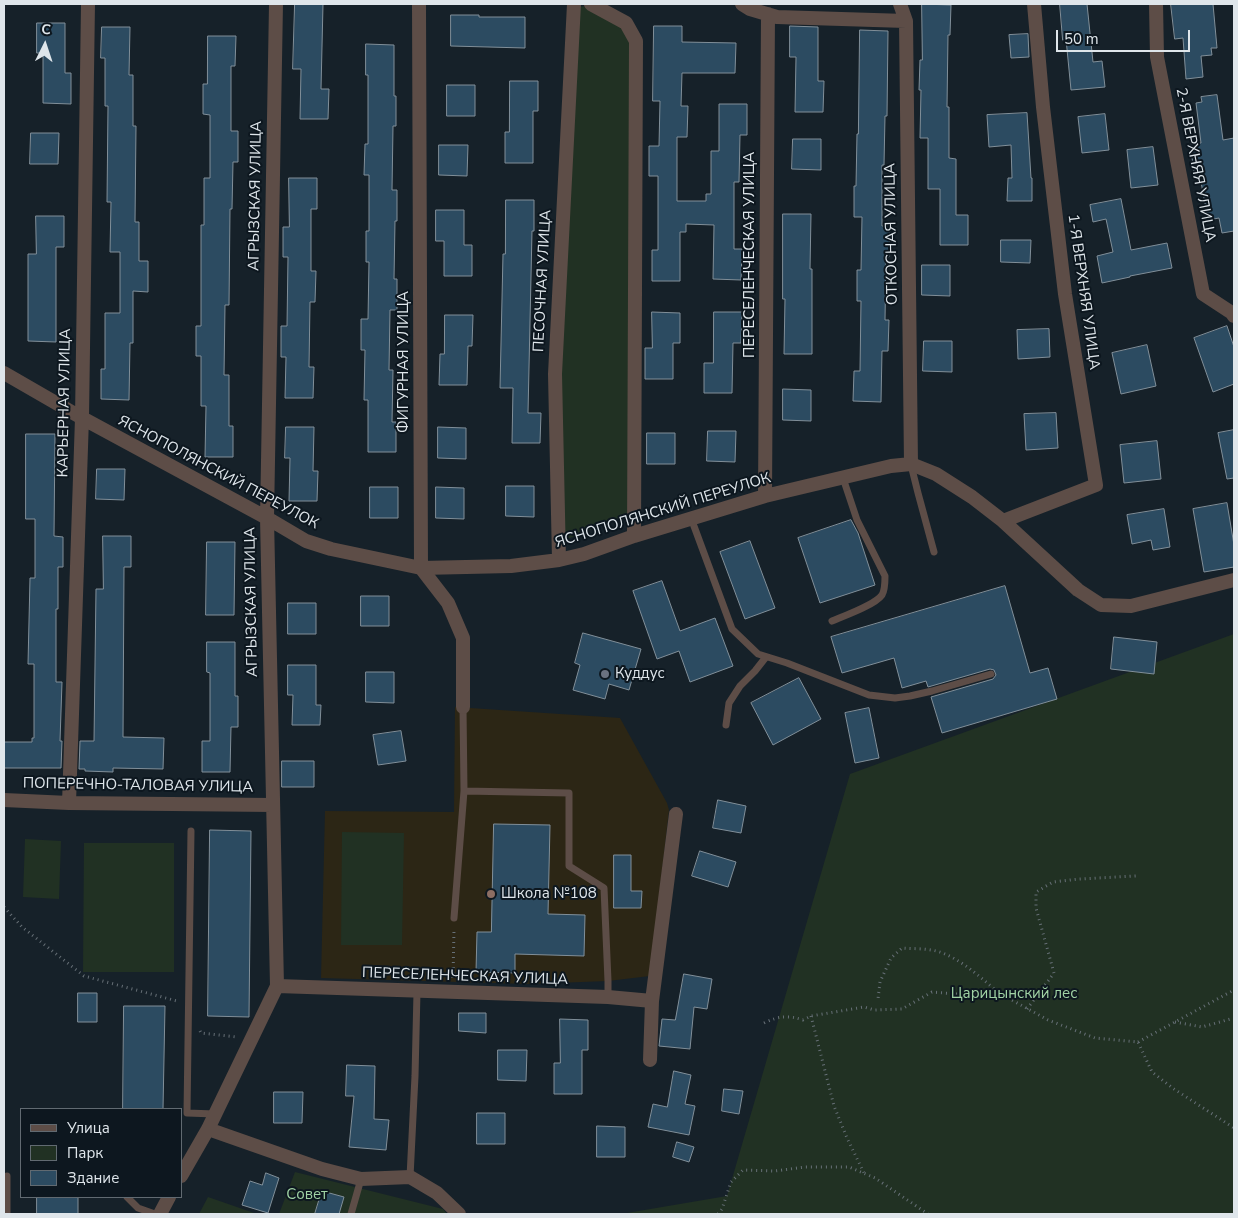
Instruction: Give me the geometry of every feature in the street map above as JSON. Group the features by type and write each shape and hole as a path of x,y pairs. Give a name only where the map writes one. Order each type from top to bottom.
{"street":[{"name":"КАРЬЕРНАЯ УЛИЦА","path":"70,803 82,418 88,4"},
{"name":"АГРЫЗСКАЯ УЛИЦА","path":"182,1174 208,1129 277,986 267,518 276,4"},
{"name":"ФИГУРНАЯ УЛИЦА","path":"419,4 421,568"},
{"name":"ПЕСОЧНАЯ УЛИЦА","path":"559,560 555,374 574,4"},
{"path":"591,4 626,23 636,41 634,536"},
{"path":"742,4 750,9 777,17 906,21"},
{"name":"ОТКОСНАЯ УЛИЦА","path":"900,4 906,21 911,464"},
{"name":"1-Я ВЕРХНЯЯ УЛИЦА","path":"1003,521 1096,485 1065,294 1043,107 1034,4"},
{"name":"2-Я ВЕРХНЯЯ УЛИЦА","path":"1156,4 1157,57 1203,294 1234,314"},
{"name":"ПЕРЕСЕЛЕНЧЕСКАЯ УЛИЦА","path":"765,496 768,14"},
{"name":"ЯСНОПОЛЯНСКИЙ ПЕРЕУЛОК","path":"4,373 82,418 306,540 331,549 421,568 511,566 559,560 584,554 634,536 765,496 891,466 911,464 936,474 972,497 1003,521 1078,590 1101,605 1131,606 1234,580"},
{"path":"421,568 448,603 463,638 463,707"},
{"name":"ПОПЕРЕЧНО-ТАЛОВАЯ УЛИЦА","path":"4,800 70,803 273,805"},
{"path":"650,1060 652,1001 676,814"},
{"name":"ПЕРЕСЕЛЕНЧЕСКАЯ УЛИЦА","path":"277,986 608,997 652,1001"},
{"path":"208,1129 322,1169 361,1179 410,1177 437,1193 459,1214"},
{"path":"160,1214 168,1198"}],"lane":[{"path":"911,464 934,552"},
{"path":"832,621 873,602 882,595 886,584 885,576 857,520 843,478"},
{"path":"691,518 732,629 758,654 870,695 895,698 932,691 991,674"},
{"path":"726,724 729,703 740,686 766,657"},
{"path":"454,918 464,791 463,707"},
{"path":"464,791 569,793 569,866 604,888 608,997"},
{"path":"191,830 187,1113 215,1114"},
{"path":"410,1177 416,1076 417,992"},
{"path":"7,1176 7,1214"},
{"path":"350,1214 361,1179"},
{"path":"128,1198 138,1208 155,1214"}],"path":[{"path":"1027,1009 1054,973 1036,908 1036,892 1053,882 1136,876"},
{"path":"4,907 22,927 84,976 178,1002 189,1009 201,1033 252,1039"},
{"path":"452,993 454,918"},
{"path":"878,999 880,982 887,966 891,958 902,948 944,953 973,970 999,993 1027,1009 1048,1020 1095,1038 1138,1042 1234,990"},
{"path":"764,1023 773,1018 784,1016 803,1020 811,1016 864,1007 874,1010 902,1009 932,992 968,995 999,993"},
{"path":"811,1016 834,1106 864,1173"},
{"path":"1174,1022 1202,1027 1234,1018"},
{"path":"1138,1042 1152,1072 1174,1089 1234,1128"},
{"path":"718,1214 722,1210 731,1182 742,1170 775,1171 805,1166 849,1167 875,1178 928,1214"}],"shaded area":[{"name":"Школа №108","path":"455,707 620,718 667,803 669,810 650,976 608,981 529,984 321,978 325,811 454,812"}],"green space":[{"path":"603,4 629,19 636,511 553,545 570,8"},
{"name":"Царицынский лес","path":"1234,634 1234,1214 621,1214 727,1196 850,774"},
{"path":"342,832 404,833 402,945 341,945"},
{"path":"25,839 61,841 59,899 23,897"},
{"path":"84,843 174,843 174,972 83,972"},
{"name":"Совет","path":"295,1172 443,1209 447,1214 279,1214"},
{"name":"Совет","path":"208,1197 257,1214 199,1214"}],"building":[{"path":"295,4 323,4 321,89 329,89 328,119 300,119 301,69 293,69"},
{"path":"922,4 951,5 950,35 948,35 947,107 949,107 949,158 956,159 956,215 968,215 968,245 940,245 940,189 928,189 928,138 920,138 921,90 919,90 920,60 922,60"},
{"path":"1060,4 1087,4 1093,62 1102,61 1105,87 1071,90 1066,39 1063,40"},
{"path":"1171,4 1213,4 1217,48 1211,48 1212,55 1201,56 1203,77 1186,79 1183,38 1175,39"},
{"path":"451,15 525,17 525,48 451,46"},
{"path":"37,23 65,23 65,73 71,73 71,104 43,103 43,53 37,53"},
{"path":"654,26 682,26 682,42 736,43 735,73 682,73 681,106 688,106 687,137 677,137 677,201 706,201 706,194 711,194 711,151 719,151 719,104 747,104 747,135 740,135 739,182 734,182 734,249 742,249 741,280 713,279 714,225 686,224 686,232 680,232 680,281 652,281 652,250 658,250 658,176 649,176 649,146 659,146 660,101 653,101"},
{"path":"790,26 818,27 818,81 824,81 823,112 795,112 796,57 790,57"},
{"path":"102,27 130,27 129,75 133,75 133,126 136,126 135,222 139,222 139,261 148,261 148,292 133,291 133,343 130,343 129,400 101,399 101,369 105,369 105,313 120,313 120,252 110,252 111,202 107,202 108,106 105,106 105,58 101,58"},
{"path":"860,30 888,31 887,116 885,116 884,165 882,165 882,226 890,226 889,257 886,257 885,320 889,320 888,351 882,351 881,402 853,401 854,371 860,371 861,301 857,301 857,270 861,270 862,217 854,217 854,186 856,186 858,134"},
{"path":"1028,34 1029,57 1011,58 1009,35"},
{"path":"208,36 236,36 235,66 231,66 231,131 238,131 238,162 233,162 232,209 230,209 229,305 225,305 224,375 229,375 229,426 233,426 233,457 205,457 206,406 201,406 201,356 196,356 196,326 201,326 201,225 204,225 204,178 210,178 210,115 203,114 203,84 207,84"},
{"path":"366,44 394,45 396,126 393,126 392,190 397,190 394,279 397,279 397,310 390,310 389,370 393,370 392,422 396,422 396,452 368,452 368,400 364,400 365,350 361,350 361,319 368,319 369,262 366,262 366,231 369,231 369,175 364,175 365,144 368,144"},
{"path":"510,81 538,81 538,111 533,111 533,163 505,163 505,132 509,132"},
{"path":"447,85 475,85 475,116 447,116"},
{"path":"1217,95 1223,140 1234,138 1234,231 1222,233 1219,218 1208,220 1199,171 1194,171 1190,144 1201,143 1196,103 1202,102 1201,97"},
{"path":"1027,113 1032,201 1007,201 1008,178 1012,178 1011,145 989,147 987,115"},
{"path":"1105,114 1109,150 1082,153 1078,117"},
{"path":"31,133 59,133 58,164 30,164"},
{"path":"793,139 821,139 821,170 792,169"},
{"path":"439,145 468,145 467,176 439,175"},
{"path":"1153,147 1158,185 1131,188 1127,150"},
{"path":"289,178 317,178 317,209 311,209 311,271 316,271 315,302 310,302 309,367 314,367 313,398 285,398 286,357 281,357 281,326 287,326 288,257 283,257 283,227 289,227"},
{"path":"1121,199 1131,250 1167,243 1172,268 1102,283 1097,256 1113,252 1106,219 1093,222 1090,205"},
{"path":"506,200 534,200 528,413 541,413 540,443 512,443 513,388 500,388"},
{"path":"436,210 464,210 464,245 472,245 472,276 444,276 444,241 436,241"},
{"path":"783,214 811,214 812,354 784,354"},
{"path":"36,216 64,216 64,247 56,247 56,342 28,341 28,254 36,254"},
{"path":"1001,240 1031,240 1030,263 1001,262"},
{"path":"922,265 950,265 950,296 922,295"},
{"path":"652,312 680,313 680,343 673,343 673,379 645,379 645,348 652,348"},
{"path":"714,312 742,312 741,343 733,343 732,393 704,393 704,363 713,363"},
{"path":"445,315 473,315 472,346 468,346 467,385 439,385 440,354 444,354"},
{"path":"1227,326 1234,347 1234,384 1213,392 1194,338"},
{"path":"1049,329 1050,357 1018,359 1017,330"},
{"path":"924,341 952,341 952,372 923,371"},
{"path":"1147,345 1156,386 1121,394 1112,353"},
{"path":"783,389 811,390 811,421 783,420"},
{"path":"1056,413 1058,448 1026,450 1024,414"},
{"path":"286,427 314,427 313,471 318,471 317,501 289,501 290,458 285,458"},
{"path":"438,427 466,428 466,459 438,458"},
{"path":"1234,430 1234,478 1227,479 1218,433"},
{"path":"708,431 736,431 735,462 707,461"},
{"path":"647,433 675,433 675,464 647,464"},
{"path":"26,434 55,434 54,536 63,537 63,567 58,567 58,609 56,609 56,682 62,682 61,768 4,768 4,742 32,742 32,738 34,738 34,664 28,664 30,578 35,578 35,519 26,519"},
{"path":"1157,441 1161,479 1124,483 1120,445"},
{"path":"97,469 125,469 124,500 96,499"},
{"path":"506,486 534,486 534,517 506,516"},
{"path":"370,487 398,487 398,518 370,518"},
{"path":"436,487 464,488 464,519 436,518"},
{"path":"1227,503 1234,545 1234,567 1204,572 1193,509"},
{"path":"1164,509 1170,547 1153,550 1151,540 1132,544 1127,515"},
{"path":"851,520 858,533 875,585 820,603 798,538"},
{"path":"103,536 131,536 131,567 124,567 123,737 164,738 163,769 113,768 113,772 79,769 80,741 94,741 96,589 103,589"},
{"path":"750,541 775,608 745,619 720,552"},
{"path":"207,542 235,542 234,615 206,615"},
{"path":"662,581 680,631 715,618 733,666 690,682 679,651 657,659 633,591"},
{"path":"1005,586 1030,673 1048,668 1057,699 942,733 931,697 993,679 996,675 994,670 990,669 928,687 926,681 902,688 894,658 842,673 831,637"},
{"path":"361,596 389,596 389,626 361,626"},
{"path":"288,603 316,603 316,634 288,634"},
{"name":"Куддус","path":"583,633 641,649 629,690 609,684 605,699 573,690 580,665 575,663"},
{"path":"1114,637 1157,642 1154,674 1111,669"},
{"path":"207,642 235,642 235,696 238,696 238,727 231,727 230,772 202,772 202,741 210,741 210,673 207,672"},
{"path":"288,665 316,665 316,705 321,705 320,725 292,725 293,695 288,695"},
{"path":"366,672 394,672 394,703 366,702"},
{"path":"799,678 821,719 773,745 751,703"},
{"path":"869,708 879,758 855,763 845,713"},
{"path":"401,731 406,761 378,765 373,735"},
{"path":"282,761 314,761 314,787 282,787"},
{"path":"718,800 746,806 741,833 713,828"},
{"path":"494,824 550,825 548,914 585,915 584,956 515,954 515,973 476,972 477,932 491,932"},
{"path":"210,830 251,831 249,1017 208,1016"},
{"path":"700,851 736,862 728,887 692,876"},
{"path":"614,855 631,855 631,891 642,891 641,908 614,908"},
{"path":"684,974 712,979 707,1009 694,1007 690,1049 659,1046 662,1019 675,1020"},
{"path":"78,993 97,993 97,1022 78,1022"},
{"path":"124,1006 165,1006 163,1108 123,1108"},
{"path":"459,1013 486,1013 486,1033 459,1031"},
{"path":"560,1019 588,1020 588,1050 582,1050 582,1094 554,1094 554,1063 560,1063"},
{"path":"498,1050 527,1050 526,1081 498,1080"},
{"path":"347,1065 375,1066 374,1119 389,1120 386,1150 349,1147 354,1096 346,1096"},
{"path":"674,1071 691,1075 685,1104 695,1106 689,1135 648,1127 653,1104 667,1107"},
{"path":"724,1089 743,1091 739,1114 722,1111"},
{"path":"274,1092 303,1092 302,1123 274,1123"},
{"path":"477,1113 505,1113 505,1144 477,1144"},
{"path":"597,1126 625,1127 625,1157 597,1157"},
{"path":"677,1142 694,1147 689,1162 673,1157"},
{"path":"266,1173 279,1178 268,1213 242,1205 250,1181 262,1185"},
{"path":"322,1191 344,1197 339,1214 315,1214"},
{"path":"37,1198 78,1198 78,1214 37,1214"}],"place":[{"name":"Куддус","path":"605,674"},
{"name":"Школа №108","path":"491,894"}]}
